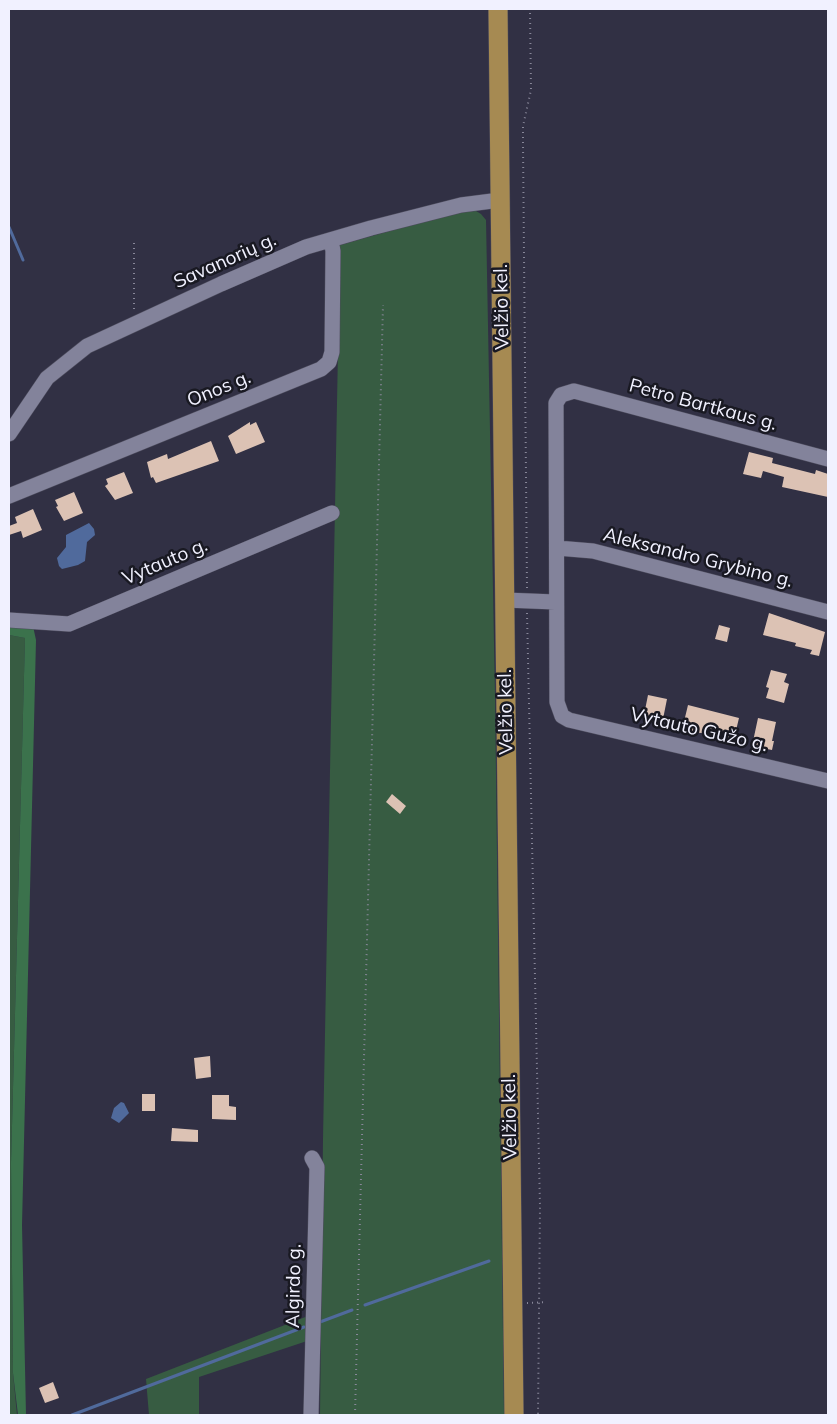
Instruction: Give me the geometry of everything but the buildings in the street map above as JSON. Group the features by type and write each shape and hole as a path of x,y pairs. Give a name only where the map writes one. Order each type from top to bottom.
{"main road":[{"name":"Velžio kel.","path":"498,9 514,1415"}],"street":[{"name":"Savanorių g.","path":"9,434 36,391 58,367 87,346 272,260 331,240 461,205 500,200"},
{"name":"Onos g.","path":"9,496 321,369 329,362 332,352 333,251 331,240"},
{"name":"Petro Bartkaus g.","path":"557,548 556,403 561,394 567,392 574,391 828,459"},
{"name":"Vytauto g.","path":"9,620 69,624 332,513"},
{"path":"505,600 555,602 557,548"},
{"name":"Aleksandro Grybino g.","path":"557,548 593,551 828,612"},
{"name":"Vytauto Gužo g.","path":"555,602 557,702 562,716 569,720 828,781"},
{"name":"Algirdo g.","path":"311,1415 317,1167 312,1158"}],"path":[{"path":"530,9 531,90 523,126 523,144 527,601 540,1196 538,1415"},
{"path":"134,243 134,324"},
{"path":"355,1415 383,305"},
{"path":"512,1303 547,1302"}],"green space":[{"path":"471,208 481,214 486,220 495,695 504,1415 320,1415 323,1138 340,245"},
{"path":"9,624 33,626 36,640 22,1225 26,1415 18,1415 13,1373 11,1163 25,638 9,635"},
{"path":"9,635 25,638 11,1163 13,1373 17,1415 9,1415"},
{"path":"308,1316 307,1341 199,1377 199,1415 149,1415 146,1379"}],"water":[{"path":"89,523 94,529 95,535 87,542 85,561 62,569 57,558 66,547 66,535"},
{"path":"121,1102 124,1103 129,1113 119,1123 111,1118 114,1108"}],"waterway":[{"path":"9,227 23,260"},
{"path":"365,1305 489,1261"},
{"path":"320,1322 352,1310"},
{"path":"72,1415 304,1327"}]}
